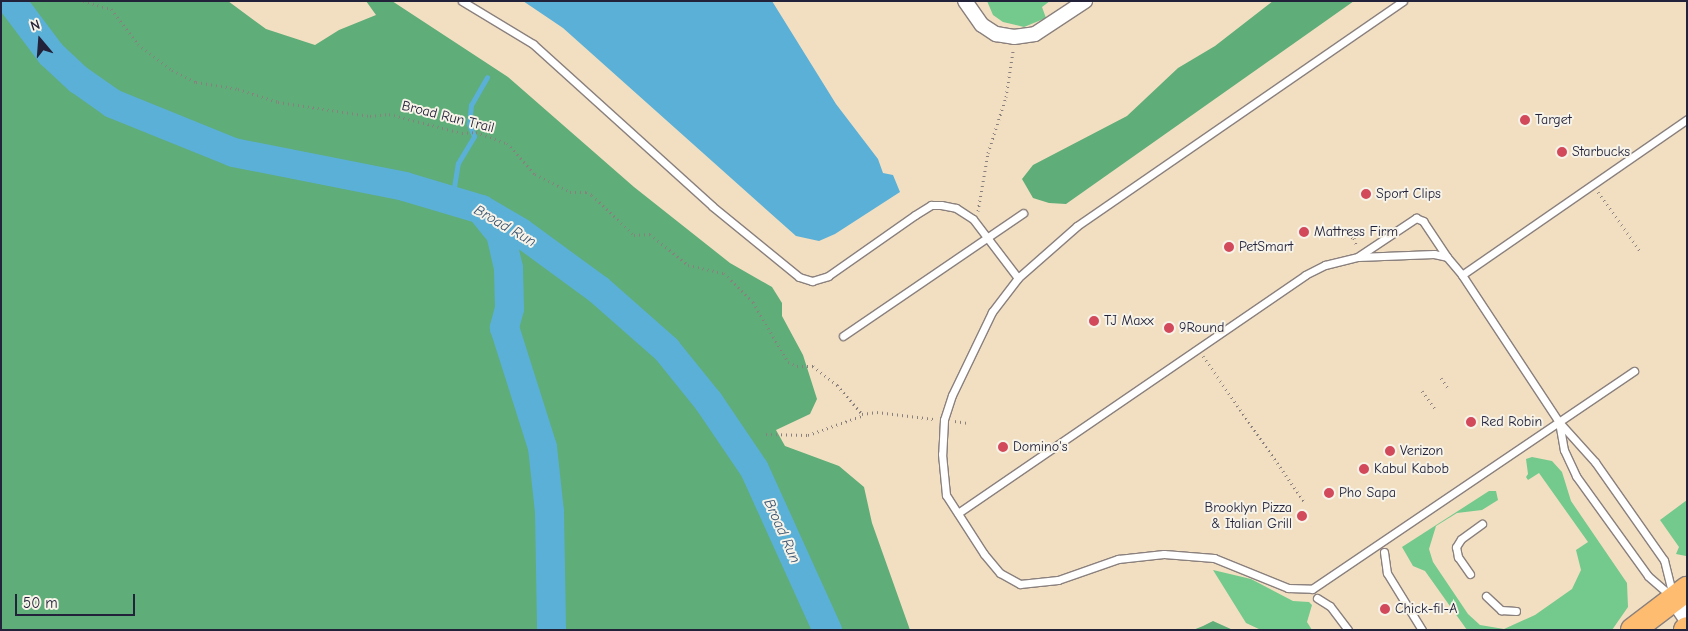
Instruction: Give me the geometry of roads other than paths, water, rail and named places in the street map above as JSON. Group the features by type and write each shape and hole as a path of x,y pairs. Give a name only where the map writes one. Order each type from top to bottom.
{"highway":[{"path":"1634,630 1682,602"}],"street":[{"path":"965,1 982,26 996,34 1014,38 1035,34 1085,1"}],"lane":[{"path":"462,1 541,50 712,206 799,277 812,280 828,276 931,205 956,208 978,224 1018,278"},
{"path":"1402,1 1078,226 1018,278 992,312 975,345 944,420 942,477 946,494 995,566 1020,584 1058,580 1118,558 1164,554 1214,558 1288,588 1312,589 1634,371"},
{"path":"1462,275 1687,119"},
{"path":"843,336 1023,212"},
{"path":"1358,257 1416,218 1423,221 1447,257 1462,275 1559,422 1595,462 1664,560 1682,602"},
{"path":"958,513 1306,275 1325,265 1358,257 1434,254 1447,257"},
{"path":"1559,422 1564,450 1576,476 1648,576 1682,602"},
{"path":"1470,574 1458,557 1456,547 1461,539 1482,524"},
{"path":"1384,552 1387,573 1422,630"},
{"path":"1486,596 1501,610 1516,611"},
{"path":"1317,598 1330,606 1348,630"}],"water":[{"path":"523,1 772,1 836,104 878,159 883,173 893,175 900,192 835,234 819,241 796,236 563,28"}],"waterway":[{"name":"Broad Run","path":"11,1 51,54 78,79 112,103 233,152 404,186 481,209 520,232 598,289 666,349 708,401 754,469 827,630"},
{"path":"452,200 458,163 474,136 469,124 471,105 487,77"},
{"path":"482,211 500,233 508,268 509,308 504,327 542,447 549,511 551,630"}],"place":[{"name":"Target","path":"1525,120"},
{"name":"Starbucks","path":"1562,152"},
{"name":"Sport Clips","path":"1366,194"},
{"name":"Mattress Firm","path":"1304,232"},
{"name":"PetSmart","path":"1229,247"},
{"name":"TJ Maxx","path":"1094,321"},
{"name":"9Round","path":"1169,328"},
{"name":"Red Robin","path":"1471,422"},
{"name":"Domino's","path":"1003,447"},
{"name":"Verizon","path":"1390,451"},
{"name":"Kabul Kabob","path":"1364,469"},
{"name":"Pho Sapa","path":"1329,493"},
{"name":"Brooklyn Pizza & Italian Grill","path":"1302,516"},
{"name":"Chick-fil-A","path":"1385,609"}]}
